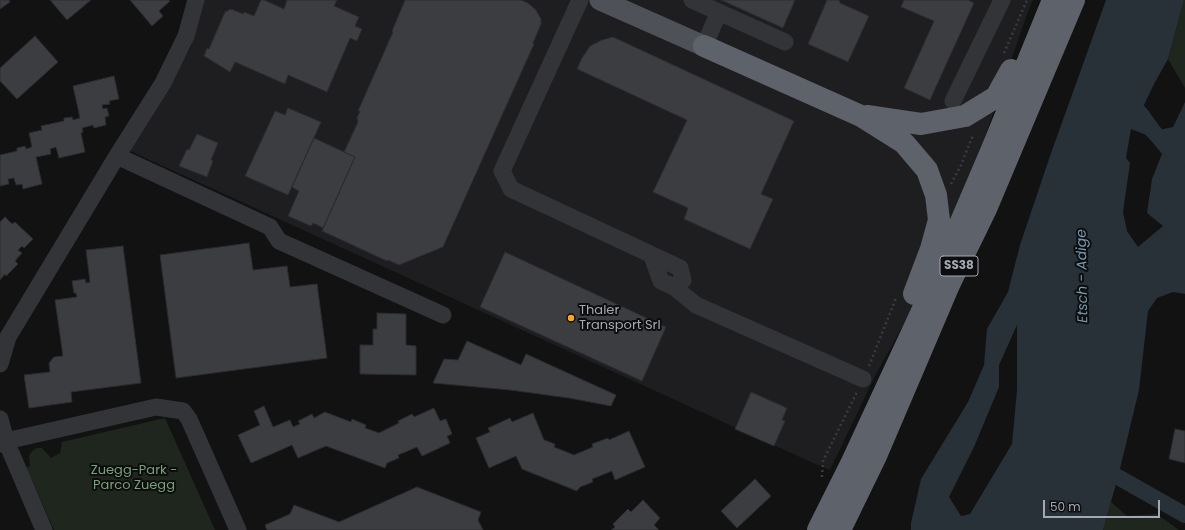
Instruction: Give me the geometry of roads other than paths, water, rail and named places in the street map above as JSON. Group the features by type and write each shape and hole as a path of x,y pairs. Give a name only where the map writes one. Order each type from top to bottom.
{"highway":[{"name":"SS38","path":"818,530 852,462 930,294 992,149 1053,0"},
{"name":"SS38","path":"840,530 876,456 949,285 986,209 1074,0"},
{"path":"704,46 861,116 904,143 927,170 936,195 939,220 931,249 852,462"},
{"path":"861,116 921,124 965,116 996,98 1016,61 1033,49"}],"main road":[{"path":"600,0 704,46"}],"street":[{"path":"0,364 8,337 117,156 163,83 186,36 196,0"},
{"path":"580,0 502,171 511,189 680,268 683,280 674,287 696,305 863,379"},
{"path":"692,0 785,42"},
{"path":"953,101 1002,0"},
{"path":"704,46 719,12"},
{"path":"117,156 270,227 279,241 443,315"},
{"path":"3,443 156,407 183,411 238,530"},
{"path":"0,419 3,443 44,530"}],"water":[{"name":"Etsch - Adige","path":"1106,0 1184,0 1168,59 1143,107 1155,128 1149,136 1131,129 1126,158 1130,163 1123,212 1127,231 1138,247 1163,226 1147,213 1152,179 1162,154 1151,140 1159,130 1173,127 1185,102 1185,294 1173,292 1157,298 1148,311 1139,390 1118,477 1103,530 911,530 911,523 921,479 968,402 984,365 987,329 1008,292 1020,245","holes":["1017,325 1017,390 1012,444 970,514 961,516 949,497 974,447 999,387 999,365"]}],"waterway":[{"path":"1140,113 1153,131 1170,150 1179,176 1185,183"},
{"path":"1118,477 1185,515"}],"place":[{"name":"Thaler Transport Srl","path":"571,318"}],"park label":[{"name":"Zuegg-Park - Parco Zuegg","path":"134,478"}]}
